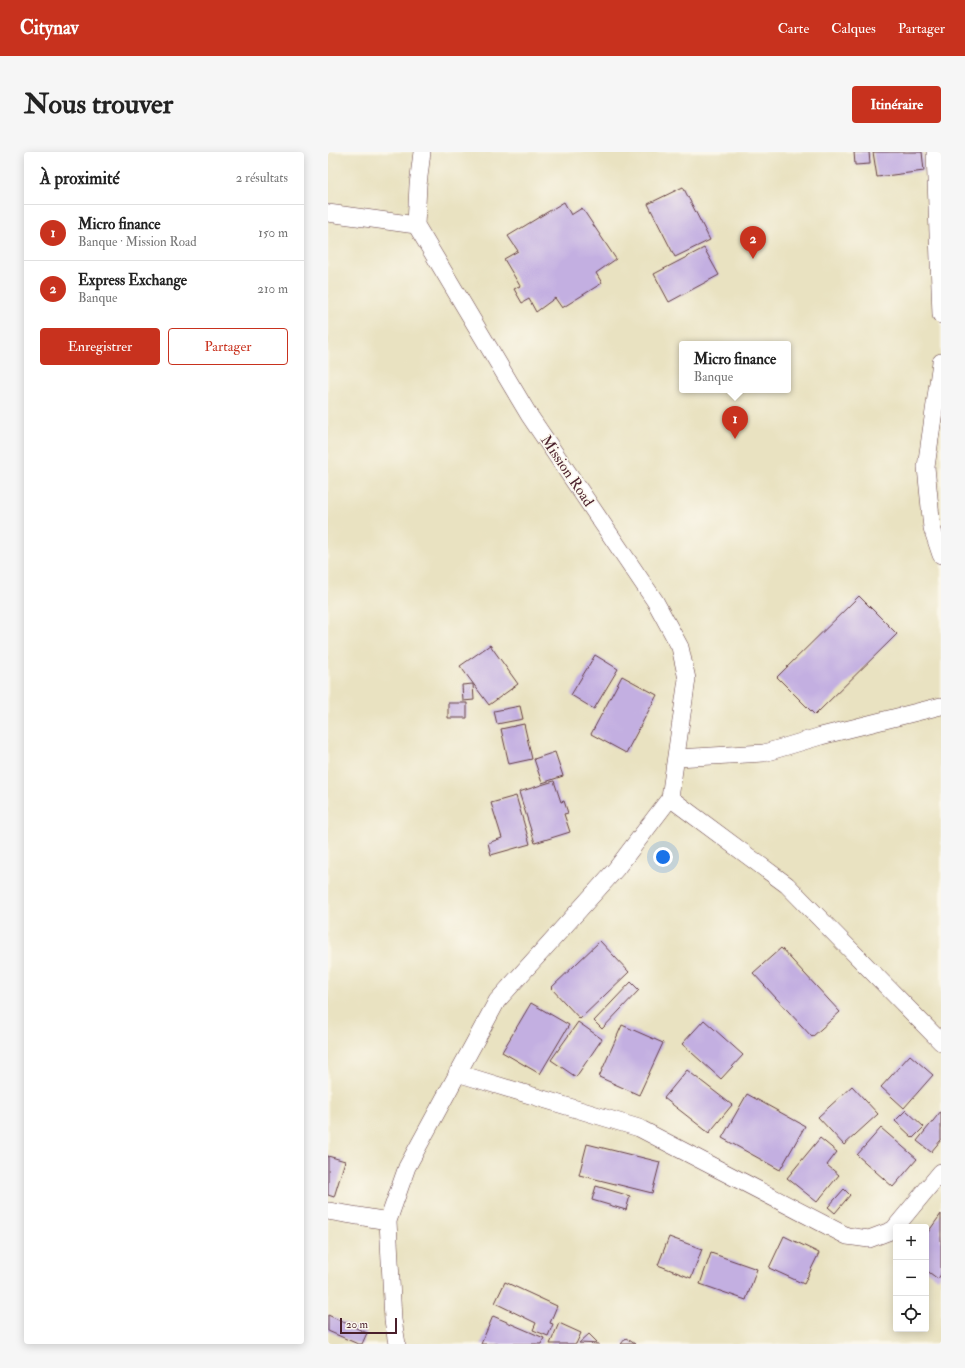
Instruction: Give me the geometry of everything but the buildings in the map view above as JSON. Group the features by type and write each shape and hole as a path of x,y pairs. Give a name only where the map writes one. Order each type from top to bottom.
{"street":[{"path":"328,213 416,225 418,185 422,152"},
{"path":"935,152 941,315"},
{"name":"Mission Road","path":"416,225 529,415 655,601 680,647 687,679 677,758 670,798"},
{"path":"941,362 926,467 932,528 941,555"},
{"path":"677,758 764,753 822,736 941,706"},
{"path":"397,1344 393,1320 388,1221 407,1167 497,1001 616,870 670,798 787,885 941,1042"},
{"path":"457,1073 639,1128 847,1236 869,1239 893,1230 941,1172"},
{"path":"328,1211 388,1221"}],"place":[{"name":"Express Exchange","path":"753,259"},
{"name":"Micro finance","path":"735,439"}]}
